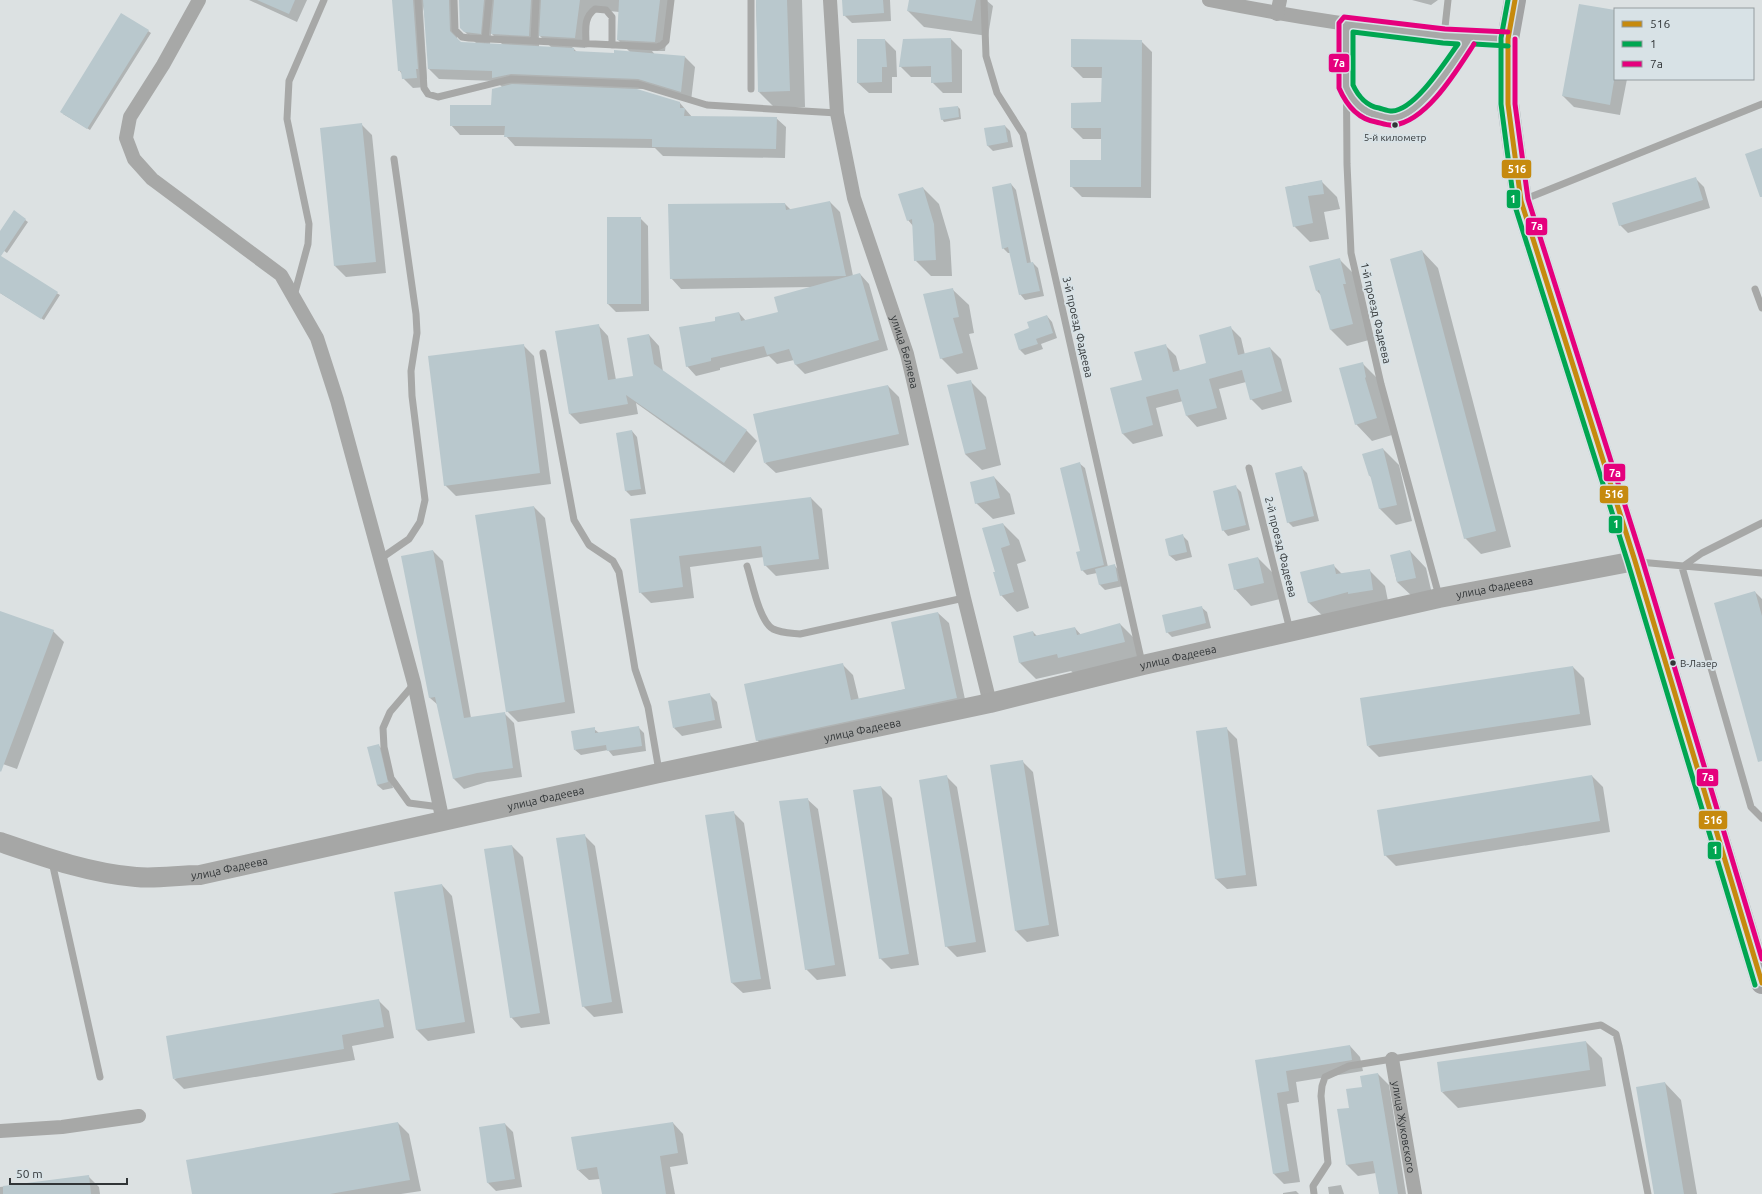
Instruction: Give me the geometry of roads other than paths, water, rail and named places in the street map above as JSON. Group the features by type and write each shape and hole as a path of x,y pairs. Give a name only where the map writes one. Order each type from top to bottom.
{"highway":[{"path":"1515,0 1508,39 1508,104 1521,200 1635,561 1762,983"}],"main road":[{"name":"улица Фадеева","path":"0,842 51,860 88,869 137,877 200,875 442,815 659,773 990,703 1143,665 1439,598 1635,561"}],"street":[{"path":"199,0 163,65 130,117 126,138 134,159 152,179 281,275 317,338 338,400 414,683 442,815"},
{"name":"улица Беляева","path":"830,0 837,113 854,198 907,354 990,703"},
{"path":"1209,0 1279,7 1346,24 1444,36 1508,39"},
{"name":"улица Жуковского","path":"1392,1059 1415,1194"},
{"path":"0,1131 62,1127 139,1116"}],"lane":[{"path":"294,298 308,244 310,224 287,119 289,81 324,0"},
{"path":"418,0 424,88 428,94 438,96 511,79 638,84 707,105 837,113"},
{"path":"454,0 455,30 462,37 612,45 662,45 666,41 671,0"},
{"path":"486,39 489,0"},
{"path":"534,41 536,0"},
{"path":"751,0 751,89"},
{"name":"3-й проезд Фадеева","path":"984,0 986,56 997,93 1023,134 1143,665"},
{"path":"1444,36 1448,0"},
{"path":"586,44 586,23 588,14 595,9 606,10 612,17 612,45"},
{"name":"1-й проезд Фадеева","path":"1346,24 1350,253 1381,384 1439,598"},
{"path":"1346,86 1361,108 1371,114 1393,118 1402,115 1412,110 1443,77 1470,38"},
{"path":"1521,200 1762,104"},
{"path":"380,559 409,539 420,522 425,500 412,396 412,371 417,333 416,314 394,158"},
{"path":"1755,289 1762,308"},
{"path":"543,353 574,520 589,545 613,561 619,572 635,669 648,707 659,773"},
{"name":"2-й проезд Фадеева","path":"1249,468 1291,632"},
{"path":"1682,567 1702,553 1762,523"},
{"path":"1635,561 1682,567 1762,573"},
{"path":"747,566 762,617 771,628 783,632 800,634 964,598"},
{"path":"1682,567 1751,807 1762,818"},
{"path":"414,683 390,712 383,728 384,747 391,778 409,804 442,815"},
{"path":"51,860 100,1077"},
{"path":"1314,1194 1313,1186 1328,1163 1321,1096 1325,1077 1349,1066 1601,1024 1616,1034 1648,1194"}],"place":[{"name":"5-й километр","path":"1395,125"},
{"name":"В-Лазер","path":"1673,663"}]}
